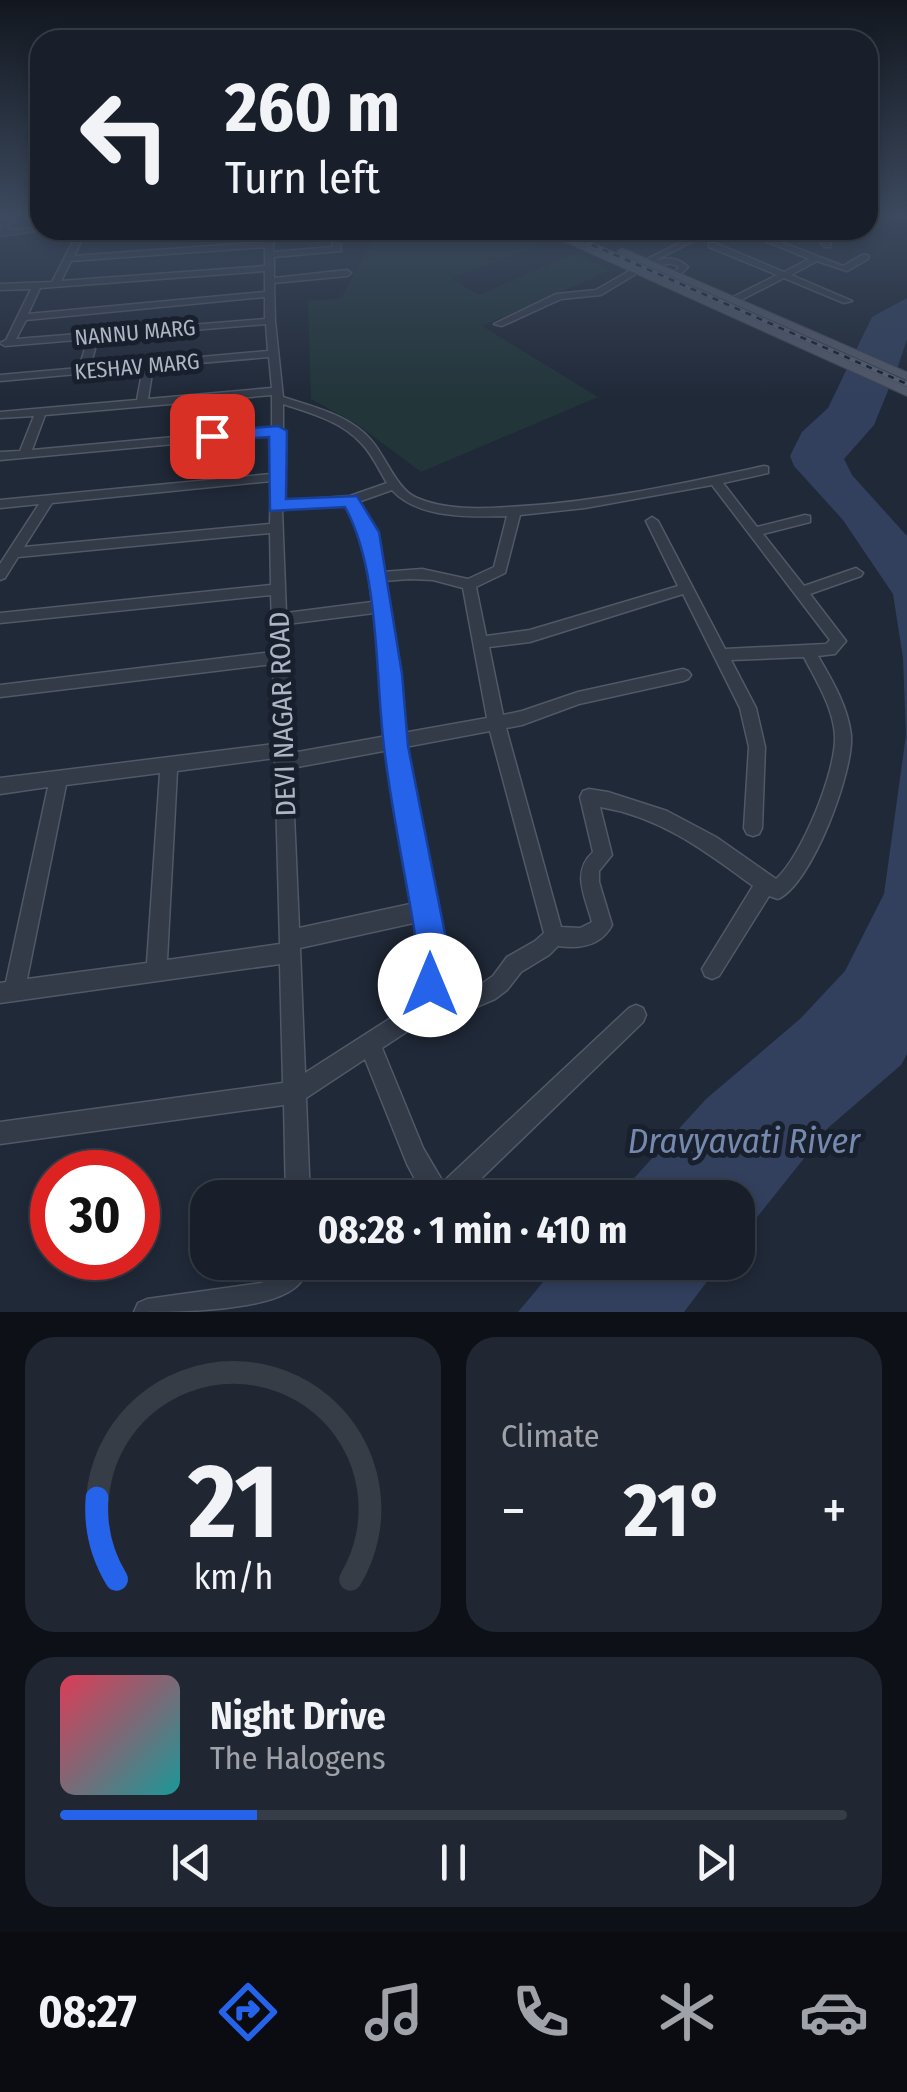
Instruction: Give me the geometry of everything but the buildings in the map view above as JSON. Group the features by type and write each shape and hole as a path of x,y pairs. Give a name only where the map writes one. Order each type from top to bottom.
{"main road":[{"path":"652,277 907,392"},
{"path":"683,277 907,376"}],"street":[{"path":"54,286 59,277"},
{"path":"0,288 160,277"},
{"name":"DEVI NAGAR ROAD","path":"271,277 270,321 278,395 276,528 297,1180"},
{"path":"271,282 317,277"},
{"path":"499,324 558,296 598,294 625,277"},
{"path":"734,300 780,277"},
{"path":"790,277 847,300"},
{"path":"5,343 37,286"},
{"path":"22,317 270,294"},
{"path":"153,331 158,302"},
{"name":"NANNU MARG","path":"5,343 270,321"},
{"path":"83,372 94,336"},
{"name":"KESHAV MARG","path":"0,378 274,353"},
{"path":"142,403 148,366"},
{"path":"0,415 278,395 364,438 408,500 514,512 764,470"},
{"path":"25,453 41,412"},
{"path":"0,456 278,431"},
{"path":"0,504 277,477"},
{"path":"714,480 804,591 839,641 830,650 722,655"},
{"path":"277,506 351,500 396,484"},
{"path":"0,575 47,500"},
{"path":"351,500 369,532 390,674 395,740 433,949 430,985 414,1014"},
{"path":"374,578 415,572 469,585 500,570 514,512"},
{"path":"757,531 805,519"},
{"path":"652,521 748,708 758,746 752,828"},
{"path":"14,552 276,528"},
{"path":"804,591 856,573"},
{"path":"0,1133 293,1093 414,1014 455,1006 500,984 511,966 547,947 554,935 496,722 469,585"},
{"path":"480,642 530,636 688,588"},
{"path":"0,618 278,589"},
{"path":"279,619 380,607"},
{"path":"554,935 575,939 596,932 602,925 590,882 590,867 603,854 588,797 626,802 658,814 721,850 765,885 778,890 787,886 809,848 844,744 834,700 808,651"},
{"path":"0,691 280,657"},
{"path":"0,786 395,740 496,722 683,675"},
{"path":"156,973 169,764"},
{"path":"59,778 7,992 156,973 289,947 425,911"},
{"path":"712,970 765,885"},
{"path":"370,1046 415,1156 436,1192 446,1195 636,1015"},
{"path":"147,1312 267,1295 283,1280"}],"green space":[{"path":"353,277 453,277 479,295 519,277 594,277 482,326 598,397 421,472 358,425 311,399 308,301 341,298"}],"water":[{"name":"Dravyavati River","path":"907,298 907,339 898,366 874,425 844,459 852,475 907,536 907,1054 901,1065 829,1127 755,1220 755,1180 632,1180 706,1099 800,1019 845,971 884,894 906,735 903,658 893,594 843,520 794,466 790,456 802,432 828,408 872,317"},
{"path":"545,1280 708,1280 684,1312 518,1312"}],"railway":[{"path":"666,277 907,384"}],"route":[{"path":"212,436 278,431 277,506 351,500 369,532 390,674 396,746 433,949 430,985"}]}
